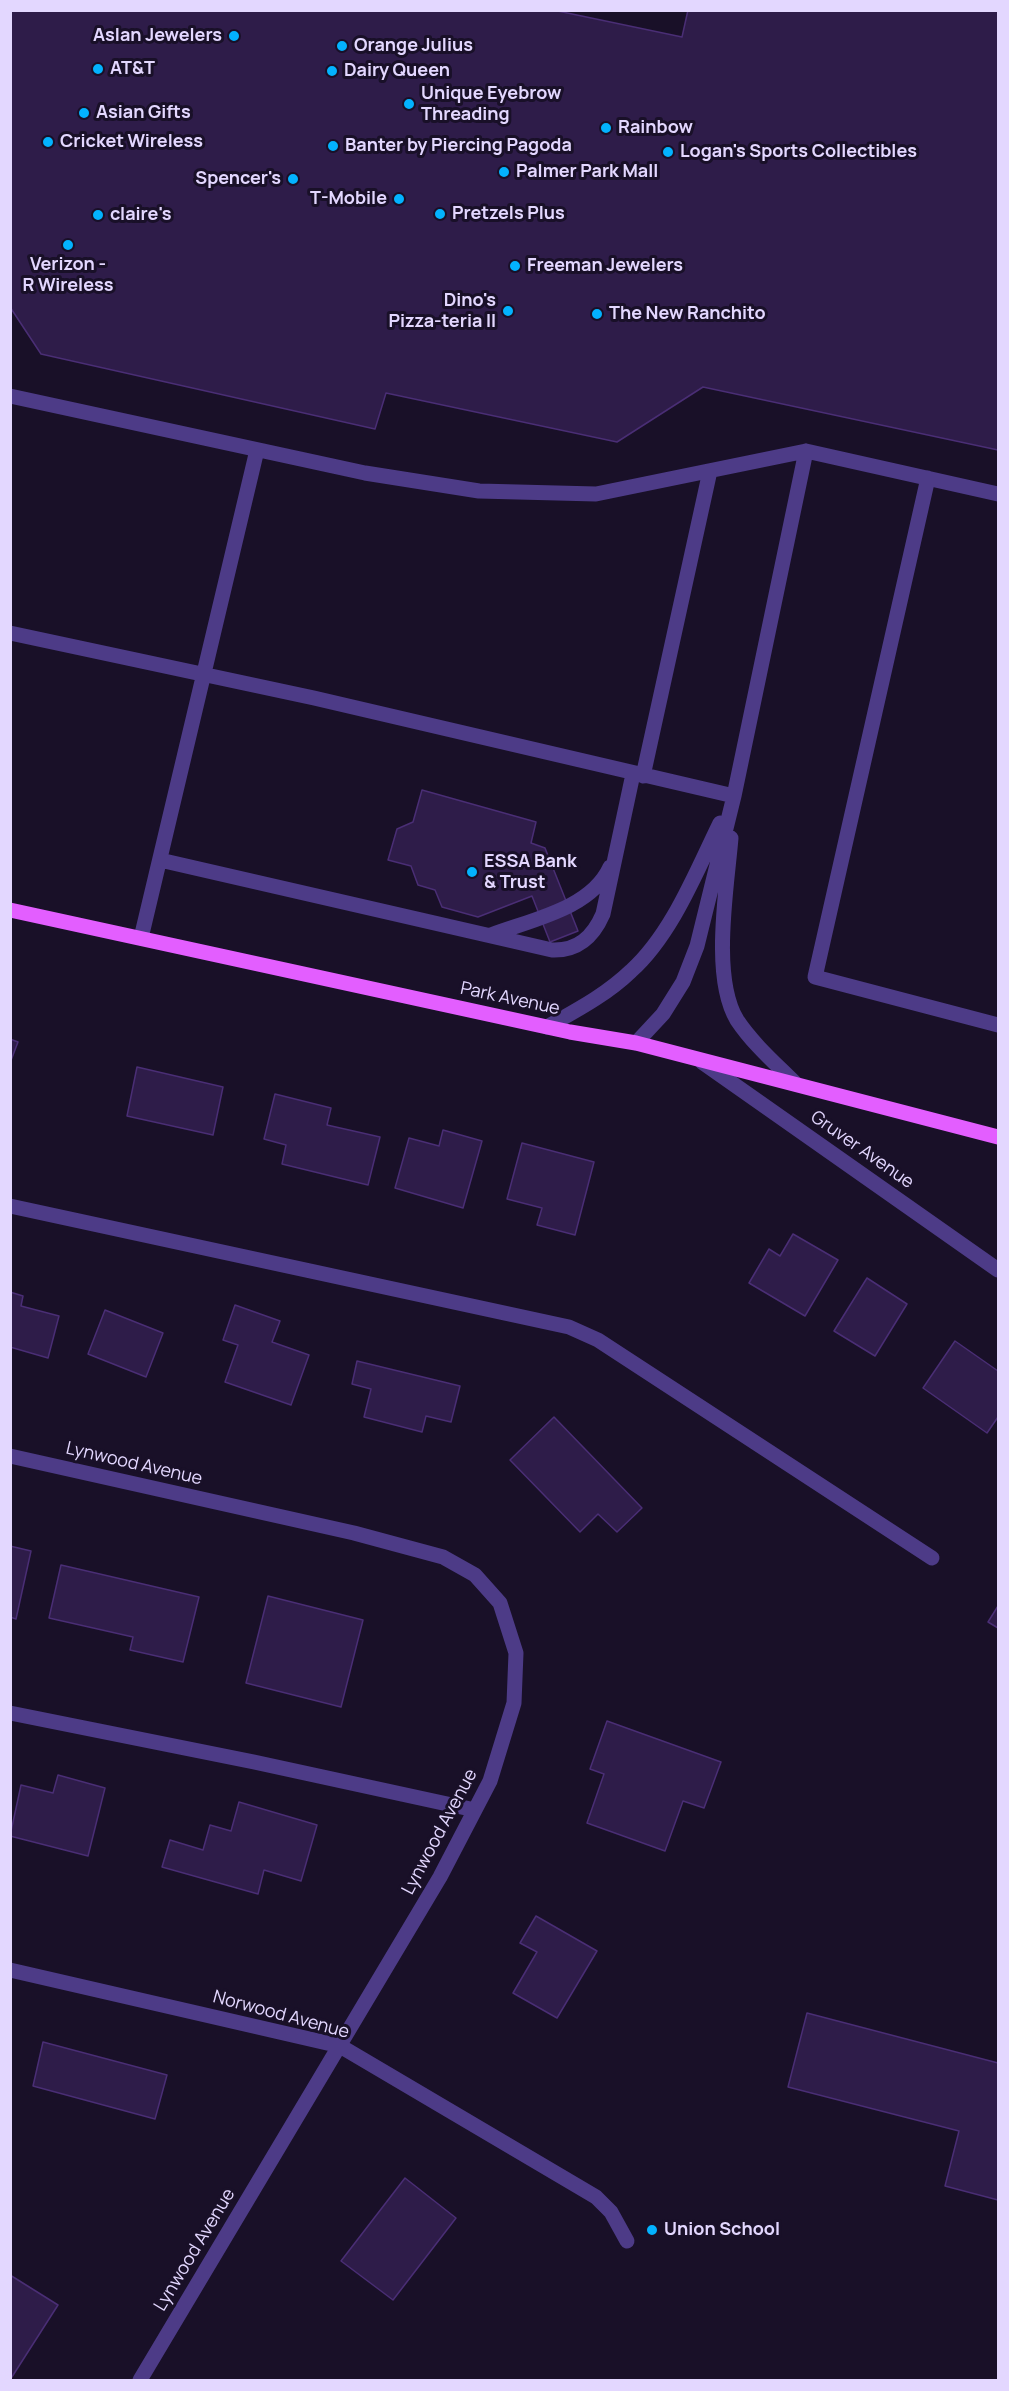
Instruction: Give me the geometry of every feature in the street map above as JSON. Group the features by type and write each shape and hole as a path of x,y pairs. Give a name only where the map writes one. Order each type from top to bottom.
{"main road":[{"name":"Park Avenue","path":"10,910 547,1027 636,1043 702,1062 999,1137"}],"street":[{"path":"10,396 365,473 479,491 596,494 806,452 999,494"},
{"path":"141,938 257,450"},
{"path":"636,1043 663,1014 683,982 697,946 734,796 806,452"},
{"path":"160,860 552,950 563,950 584,942 599,924 603,914 615,856 638,775 710,471"},
{"path":"928,478 815,977 999,1025"},
{"path":"10,633 314,698 734,796"},
{"path":"547,1027 603,994 633,970 660,936 682,901 734,796"},
{"path":"734,796 722,956 725,986 736,1018 762,1051 796,1084"},
{"path":"491,935 578,900 591,891 607,874 615,856"},
{"name":"Gruver Avenue","path":"702,1062 999,1270"},
{"path":"10,1206 569,1327 598,1340 932,1558"},
{"name":"Lynwood Avenue","path":"10,1456 354,1533 443,1557 475,1575 500,1603 516,1653 514,1702 490,1781 476,1810 440,1877 140,2380"},
{"path":"10,1713 476,1810"},
{"name":"Norwood Avenue","path":"10,1970 340,2046 596,2197 611,2212 627,2241"}],"building":[{"name":"Palmer Park Mall","path":"10,10 553,10 682,37 688,10 998,10 998,450 703,387 617,442 386,393 375,429 41,354 10,307"},
{"path":"422,790 536,822 531,843 545,848 578,931 550,942 532,896 478,917 442,907 435,890 418,885 411,866 388,860 397,829 413,822"},
{"path":"10,1039 18,1042 10,1063"},
{"path":"137,1067 223,1087 213,1135 127,1116"},
{"path":"275,1094 331,1108 327,1125 380,1137 368,1185 282,1164 286,1145 264,1139"},
{"path":"443,1130 482,1141 463,1208 395,1188 409,1138 439,1146"},
{"path":"522,1143 594,1162 575,1235 537,1225 542,1208 507,1199"},
{"path":"793,1234 838,1260 805,1316 749,1283 769,1249 780,1256"},
{"path":"867,1278 907,1304 875,1356 834,1331"},
{"path":"10,1292 23,1296 21,1306 59,1316 48,1358 10,1347"},
{"path":"235,1305 280,1321 272,1342 309,1355 291,1405 225,1382 238,1345 223,1340"},
{"path":"105,1310 163,1333 146,1377 88,1354"},
{"path":"955,1341 998,1371 998,1417 987,1433 923,1388"},
{"path":"357,1361 460,1386 451,1422 426,1416 422,1432 364,1417 371,1389 352,1384"},
{"path":"554,1417 642,1508 617,1532 598,1514 580,1532 510,1460"},
{"path":"10,1546 31,1551 16,1619 10,1617"},
{"path":"61,1565 199,1597 183,1662 130,1650 133,1637 49,1618"},
{"path":"268,1596 363,1620 341,1707 246,1683"},
{"path":"998,1606 998,1628 988,1622"},
{"path":"607,1721 721,1762 704,1808 683,1801 665,1851 587,1823 604,1774 590,1769"},
{"path":"58,1775 105,1788 88,1856 10,1836 21,1785 53,1793"},
{"path":"239,1802 317,1825 301,1881 264,1870 258,1894 162,1867 170,1840 203,1850 210,1825 231,1831"},
{"path":"536,1916 597,1951 557,2018 513,1993 537,1952 520,1943"},
{"path":"807,2013 998,2063 998,2200 945,2186 959,2131 788,2087"},
{"path":"43,2042 167,2075 155,2119 33,2086"},
{"path":"405,2178 456,2218 393,2300 341,2261"},
{"path":"10,2275 58,2305 10,2380"}],"place":[{"name":"Aslan Jewelers","path":"234,36"},
{"name":"Orange Julius","path":"342,46"},
{"name":"AT&T","path":"98,69"},
{"name":"Dairy Queen","path":"332,71"},
{"name":"Unique Eyebrow Threading","path":"409,104"},
{"name":"Asian Gifts","path":"84,113"},
{"name":"Rainbow","path":"606,128"},
{"name":"Cricket Wireless","path":"48,142"},
{"name":"Banter by Piercing Pagoda","path":"333,146"},
{"name":"Logan's Sports Collectibles","path":"668,152"},
{"name":"Palmer Park Mall","path":"504,172"},
{"name":"Spencer's","path":"293,179"},
{"name":"T-Mobile","path":"399,199"},
{"name":"Pretzels Plus","path":"440,214"},
{"name":"claire's","path":"98,215"},
{"name":"Verizon - R Wireless","path":"68,245"},
{"name":"Freeman Jewelers","path":"515,266"},
{"name":"Dino's Pizza-teria II","path":"508,311"},
{"name":"The New Ranchito","path":"597,314"},
{"name":"ESSA Bank & Trust","path":"472,872"},
{"name":"Union School","path":"652,2230"}]}
